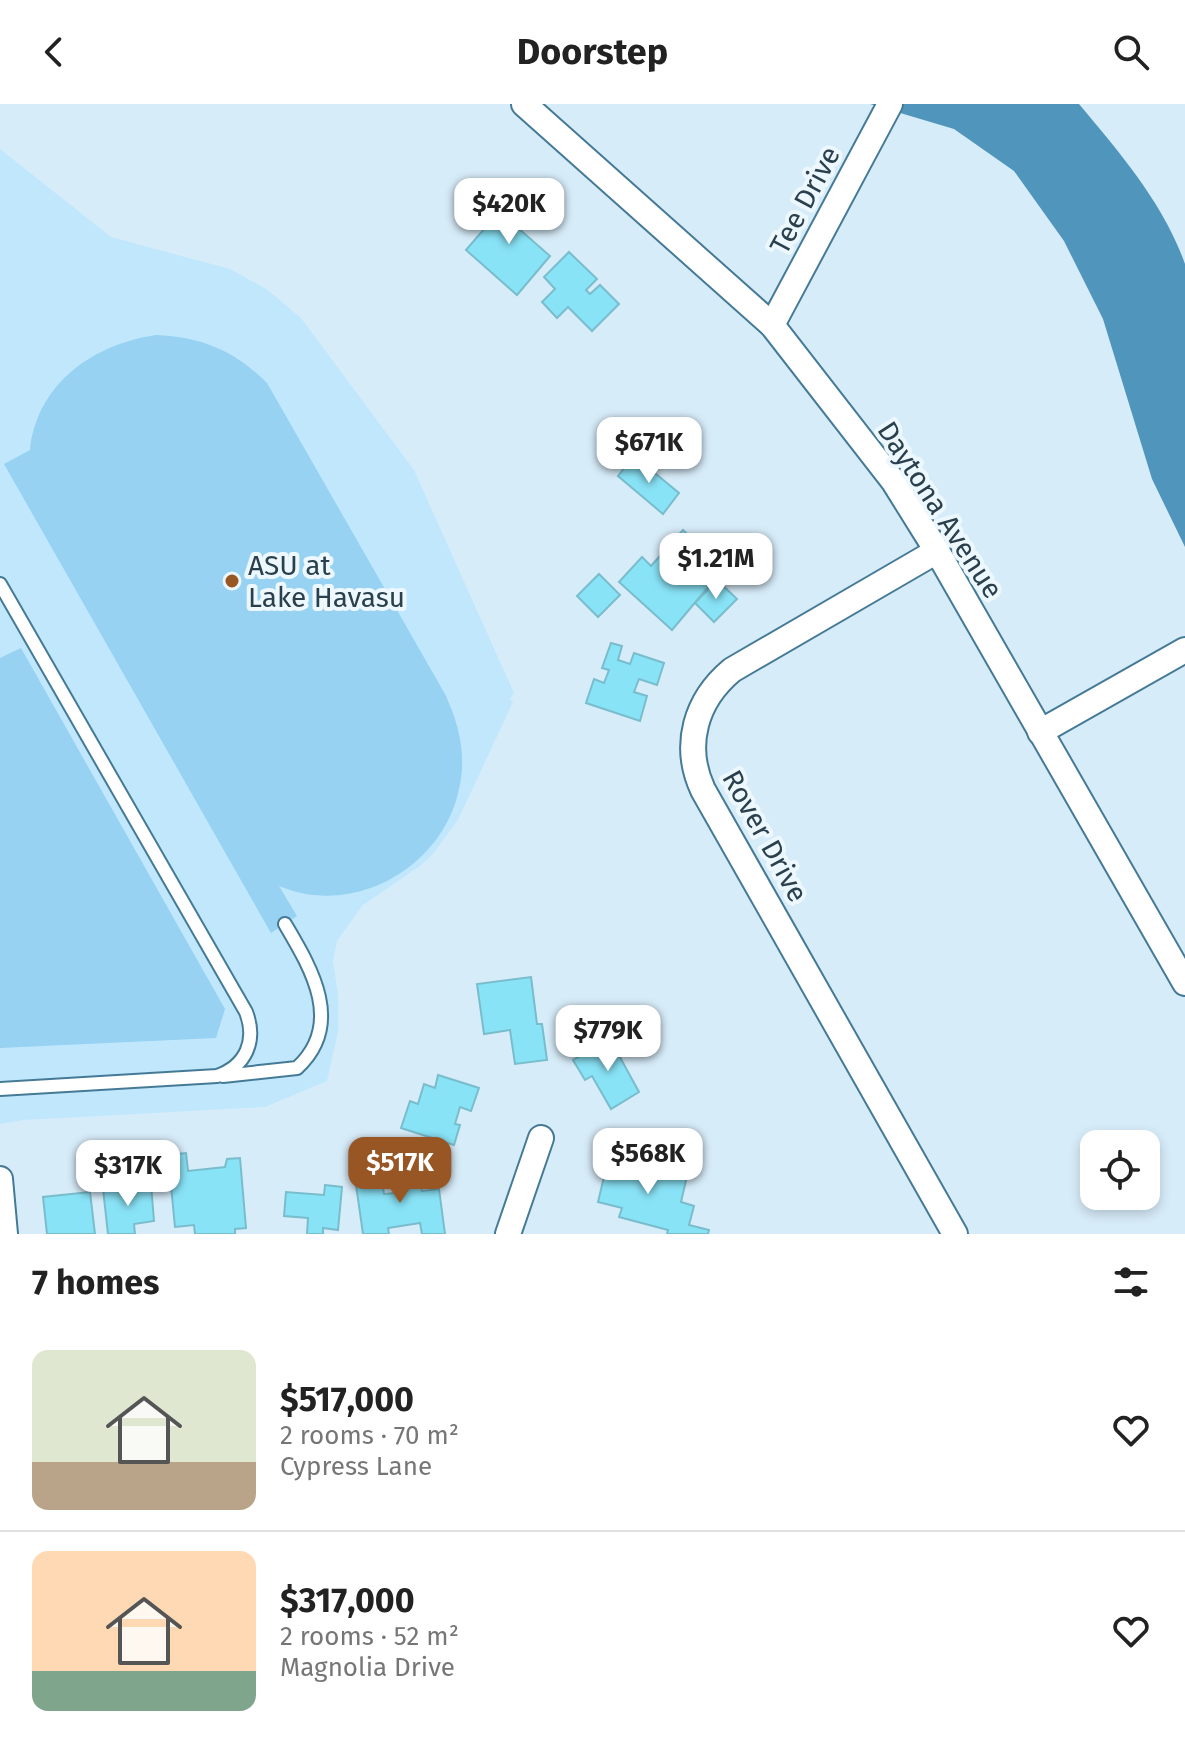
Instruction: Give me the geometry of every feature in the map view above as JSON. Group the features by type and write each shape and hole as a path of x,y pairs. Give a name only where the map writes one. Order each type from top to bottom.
{"street":[{"name":"Daytona Avenue","path":"524,104 772,325 894,482 937,551 1185,983"},
{"name":"Tee Drive","path":"772,325 890,104"},
{"name":"Rover Drive","path":"937,551 732,670 720,680 702,706 695,728 693,752 703,790 955,1234"},
{"path":"1040,732 1185,650"},
{"path":"508,1234 541,1138"},
{"path":"0,1179 5,1234"}],"lane":[{"path":"0,584 246,1012 251,1030 247,1053 234,1069 212,1077"},
{"path":"0,1089 212,1077 297,1068 315,1044 319,1022 318,989 312,971 285,924"}],"shaded area":[{"path":"870,104 1079,104 1140,180 1165,221 1185,264 1185,547 1152,479 1103,319 1064,241 1014,171 954,129"},
{"name":"ASU at Lake Havasu","path":"0,149 111,237 230,269 268,290 301,318 414,470 514,693 510,699 513,702 458,820 420,866 363,905 337,941 333,961 338,995 338,1032 327,1081 265,1107 24,1120 0,1124"},
{"path":"156,335 216,347 242,362 267,383 445,694 460,740 462,764 459,789 450,817 435,842 415,862 391,879 365,890 337,895 308,894 279,886 297,916 271,933 4,464 30,450 44,405 72,371 111,347"},
{"path":"21,648 225,1009 216,1038 0,1048 0,658"}],"building":[{"path":"516,192 535,209 518,228 550,256 517,295 466,250"},
{"path":"569,252 597,279 586,290 590,294 600,285 619,304 592,331 568,307 557,318 542,302 555,289 544,277"},
{"path":"634,456 679,493 663,514 618,476"},
{"path":"683,530 708,553 703,558 716,565 720,573 672,630 619,582 642,557 651,566"},
{"path":"599,574 620,595 598,617 577,596"},
{"path":"717,580 737,599 714,622 695,603"},
{"path":"611,643 622,646 618,660 630,664 634,653 664,663 657,685 639,679 634,692 647,696 640,721 586,703 594,679 604,683 609,670 602,668"},
{"path":"531,977 537,1024 542,1024 547,1060 515,1064 510,1030 484,1034 477,984"},
{"path":"610,1039 639,1092 611,1109 592,1076 585,1080 573,1060"},
{"path":"438,1075 479,1088 471,1111 460,1107 455,1124 460,1125 454,1145 401,1128 410,1101 418,1104 424,1084 435,1088"},
{"path":"186,1153 188,1171 225,1167 227,1159 240,1158 246,1228 235,1229 235,1234 195,1234 194,1225 175,1227 168,1155"},
{"path":"609,1156 687,1176 681,1202 694,1206 689,1225 709,1230 708,1234 667,1234 668,1230 619,1217 622,1208 598,1202"},
{"path":"419,1167 422,1191 439,1189 445,1234 422,1234 420,1223 388,1228 389,1234 363,1234 356,1185 382,1181 384,1194 396,1193 393,1171"},
{"path":"151,1184 154,1221 134,1224 135,1234 108,1234 103,1189"},
{"path":"325,1185 342,1187 338,1230 323,1228 323,1234 307,1234 308,1218 284,1216 286,1192 324,1195"},
{"path":"90,1192 95,1234 47,1234 43,1197"}],"place":[{"name":"ASU at Lake Havasu","path":"232,581"}]}
